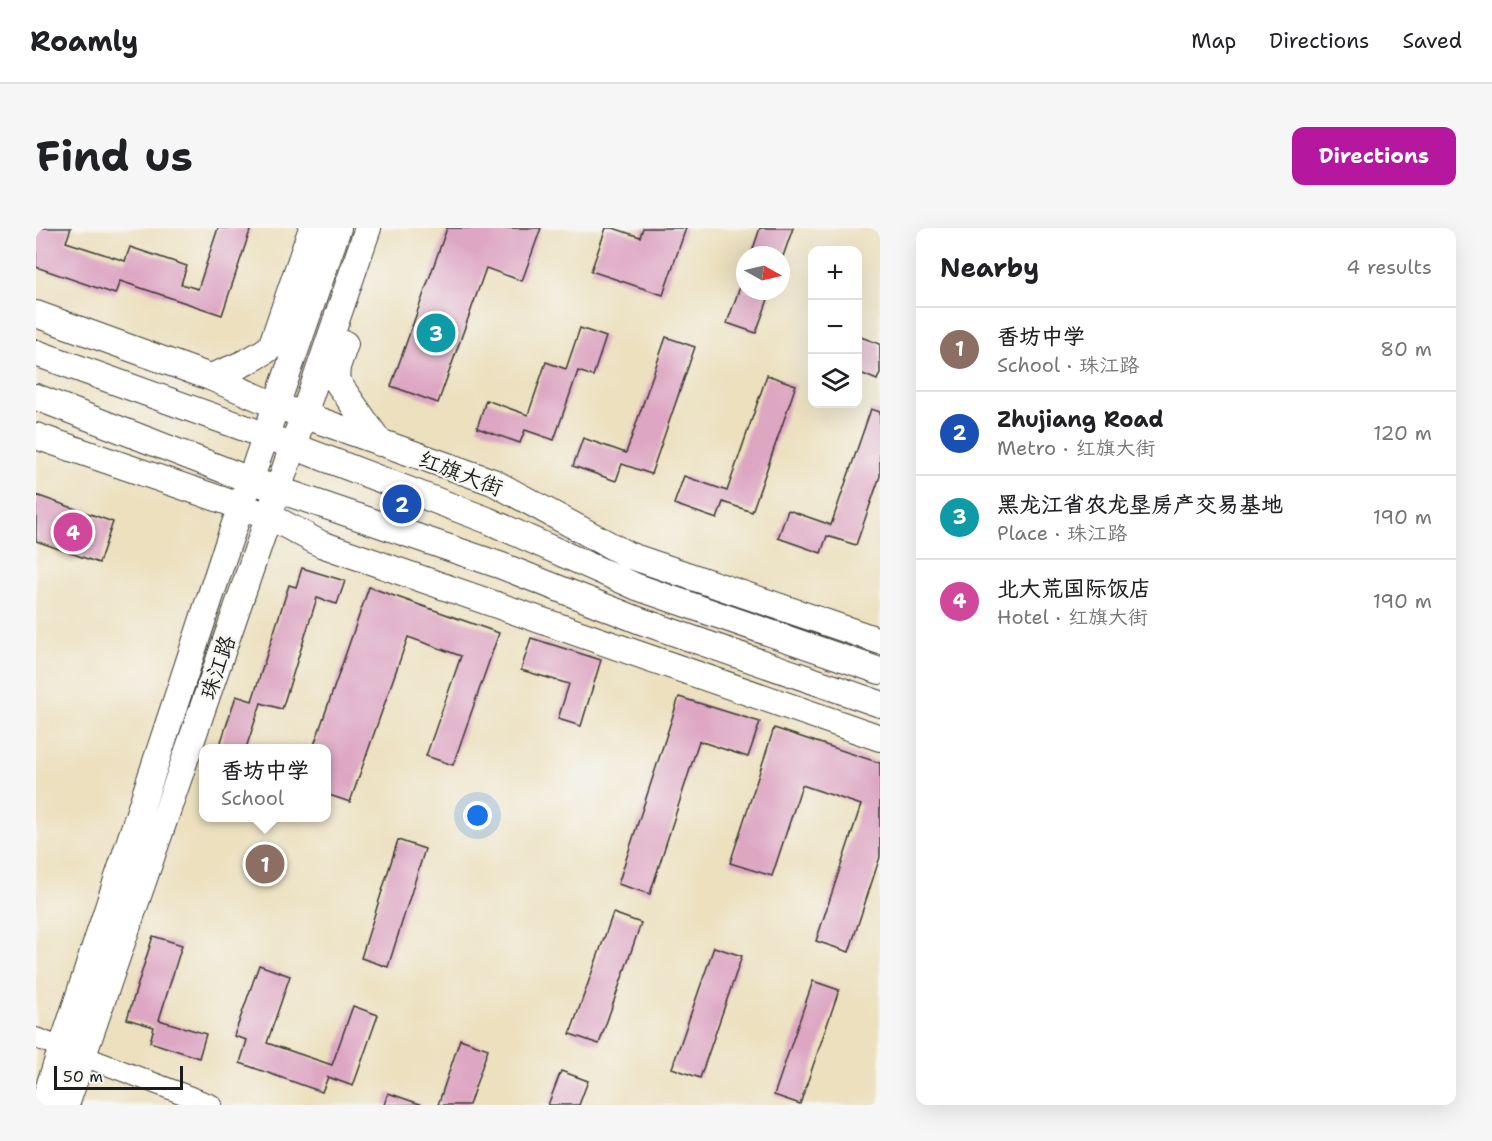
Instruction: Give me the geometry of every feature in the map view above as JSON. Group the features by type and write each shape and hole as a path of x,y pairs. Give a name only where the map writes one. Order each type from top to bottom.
{"main road":[{"path":"210,376 258,357 271,347 312,228"},
{"name":"珠江路","path":"66,1105 73,1051 241,507 264,435 338,228"},
{"name":"珠江路","path":"43,1105 73,1051 269,516 368,228"},
{"path":"380,443 336,380 337,367 385,228"},
{"name":"红旗大街","path":"36,314 210,376 275,405 493,482 628,555 880,641"},
{"name":"红旗大街","path":"36,353 294,446 487,520 637,587 880,671"},
{"path":"36,397 250,480 502,566 638,620 880,704"},
{"path":"36,436 269,516 321,544 880,738"}],"street":[{"path":"36,1038 212,1105"}],"building":[{"path":"36,228 71,228 66,242 125,261 130,247 187,266 181,284 198,289 218,228 251,228 222,315 120,281 115,294 36,267"},
{"path":"447,228 541,228 522,281 486,268 438,403 391,386"},
{"path":"606,228 640,237 643,228 686,228 663,295 591,271"},
{"path":"760,228 793,228 787,246 754,246"},
{"path":"736,298 736,300 768,300 756,333 727,323"},
{"path":"580,328 606,337 593,376 578,371 554,440 525,430 520,443 477,428 486,400 528,415 546,362 566,369"},
{"path":"666,337 695,347 651,474 622,464 616,481 573,466 583,438 626,453"},
{"path":"862,337 880,344 880,373 877,380 862,374"},
{"path":"767,375 796,385 752,512 723,502 717,519 674,504 684,476 727,491"},
{"path":"871,409 880,412 880,476 856,545 827,536 821,553 778,538 788,510 831,525"},
{"path":"36,495 113,522 99,563 36,541"},
{"path":"302,568 345,581 337,604 317,598 282,709 261,703 247,744 220,744 236,696 252,701 289,585 296,587"},
{"path":"369,587 499,633 453,765 426,756 461,656 408,637 350,802 331,796 331,744 314,744"},
{"path":"531,638 601,660 581,726 558,719 569,684 521,670"},
{"path":"679,697 760,722 748,757 699,741 650,894 618,884"},
{"path":"774,728 880,763 880,857 849,952 816,941 861,805 802,785 772,876 730,863"},
{"path":"398,840 425,849 388,967 361,958"},
{"path":"613,913 641,923 599,1044 570,1034"},
{"path":"153,936 182,945 159,1020 206,1034 199,1058 150,1042 154,1027 127,1019"},
{"path":"714,947 742,956 700,1078 672,1068"},
{"path":"259,965 290,976 267,1043 332,1065 353,1006 378,1015 353,1086 328,1077 322,1092 240,1063 247,1040 234,1036"},
{"path":"813,981 839,990 800,1104 774,1095"},
{"path":"460,1039 488,1049 469,1105 438,1105"},
{"path":"561,1071 588,1081 579,1105 548,1105"},
{"path":"388,1093 423,1105 384,1105"}],"place":[{"name":"黑龙江省农龙垦房产交易基地","path":"436,333"},
{"name":"Zhujiang Road","path":"402,504"},
{"name":"北大荒国际饭店","path":"73,532"},
{"name":"香坊中学","path":"265,864"}]}
